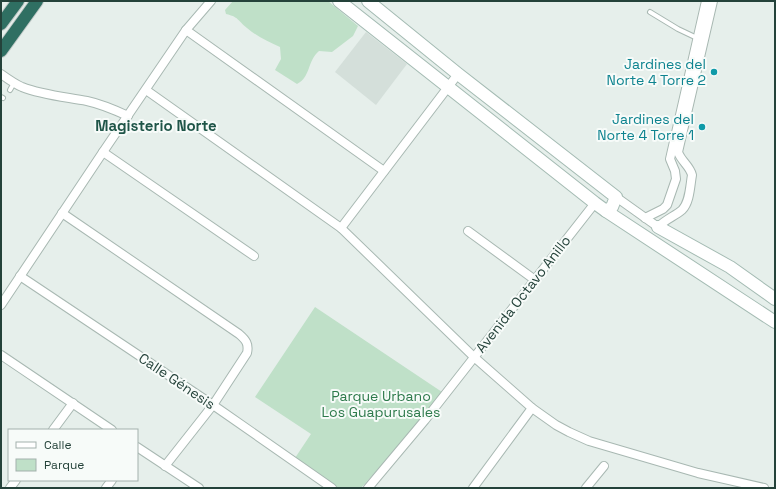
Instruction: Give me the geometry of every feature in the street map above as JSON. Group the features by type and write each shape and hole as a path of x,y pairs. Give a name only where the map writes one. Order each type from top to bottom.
{"highway":[{"path":"1,24 18,1"},
{"path":"1,51 37,1"}],"street":[{"path":"1,305 186,30 211,1"},
{"path":"339,1 595,203 775,322"},
{"path":"368,1 458,74 616,197 658,227 730,267 775,299"},
{"path":"645,218 668,205 676,179 675,171 670,159 706,1"},
{"path":"658,227 665,220 682,209 686,203 692,176 691,171 679,156 678,152 713,1"},
{"path":"186,30 384,171"},
{"path":"1,74 12,87 24,88 88,102 128,116"},
{"path":"340,228 458,74"},
{"path":"146,90 340,228 474,357 425,420 368,488"},
{"path":"103,152 254,256"},
{"path":"606,211 612,207 616,197"},
{"name":"Avenida Octavo Anillo","path":"595,203 474,357 532,408 569,432 588,441 698,473 764,488"},
{"path":"62,213 245,340 248,346 247,353 213,405 165,466"},
{"path":"468,231 535,280"},
{"name":"Calle Génesis","path":"20,276 213,405 332,488"},
{"path":"1,356 111,429"},
{"path":"54,429 73,403"},
{"path":"473,488 532,408"},
{"path":"138,449 198,488"},
{"path":"586,488 604,466"}],"lane":[{"path":"650,12 678,29 697,38"}],"shaded area":[{"path":"366,32 407,64 376,105 335,72"}],"green space":[{"path":"233,1 328,1 358,26 353,36 332,52 319,51 312,59 305,77 297,84 275,70 281,59 280,47 258,36 236,18 226,14 225,10"},
{"name":"Parque Urbano Los Guapurusales","path":"315,307 445,394 361,488 338,488 295,458 311,434 255,397"}],"place":[{"name":"Jardines del Norte 4 Torre 2","path":"714,72"},
{"name":"Jardines del Norte 4 Torre 1","path":"702,127"}],"district":[{"name":"Magisterio Norte","path":"156,125"}]}
